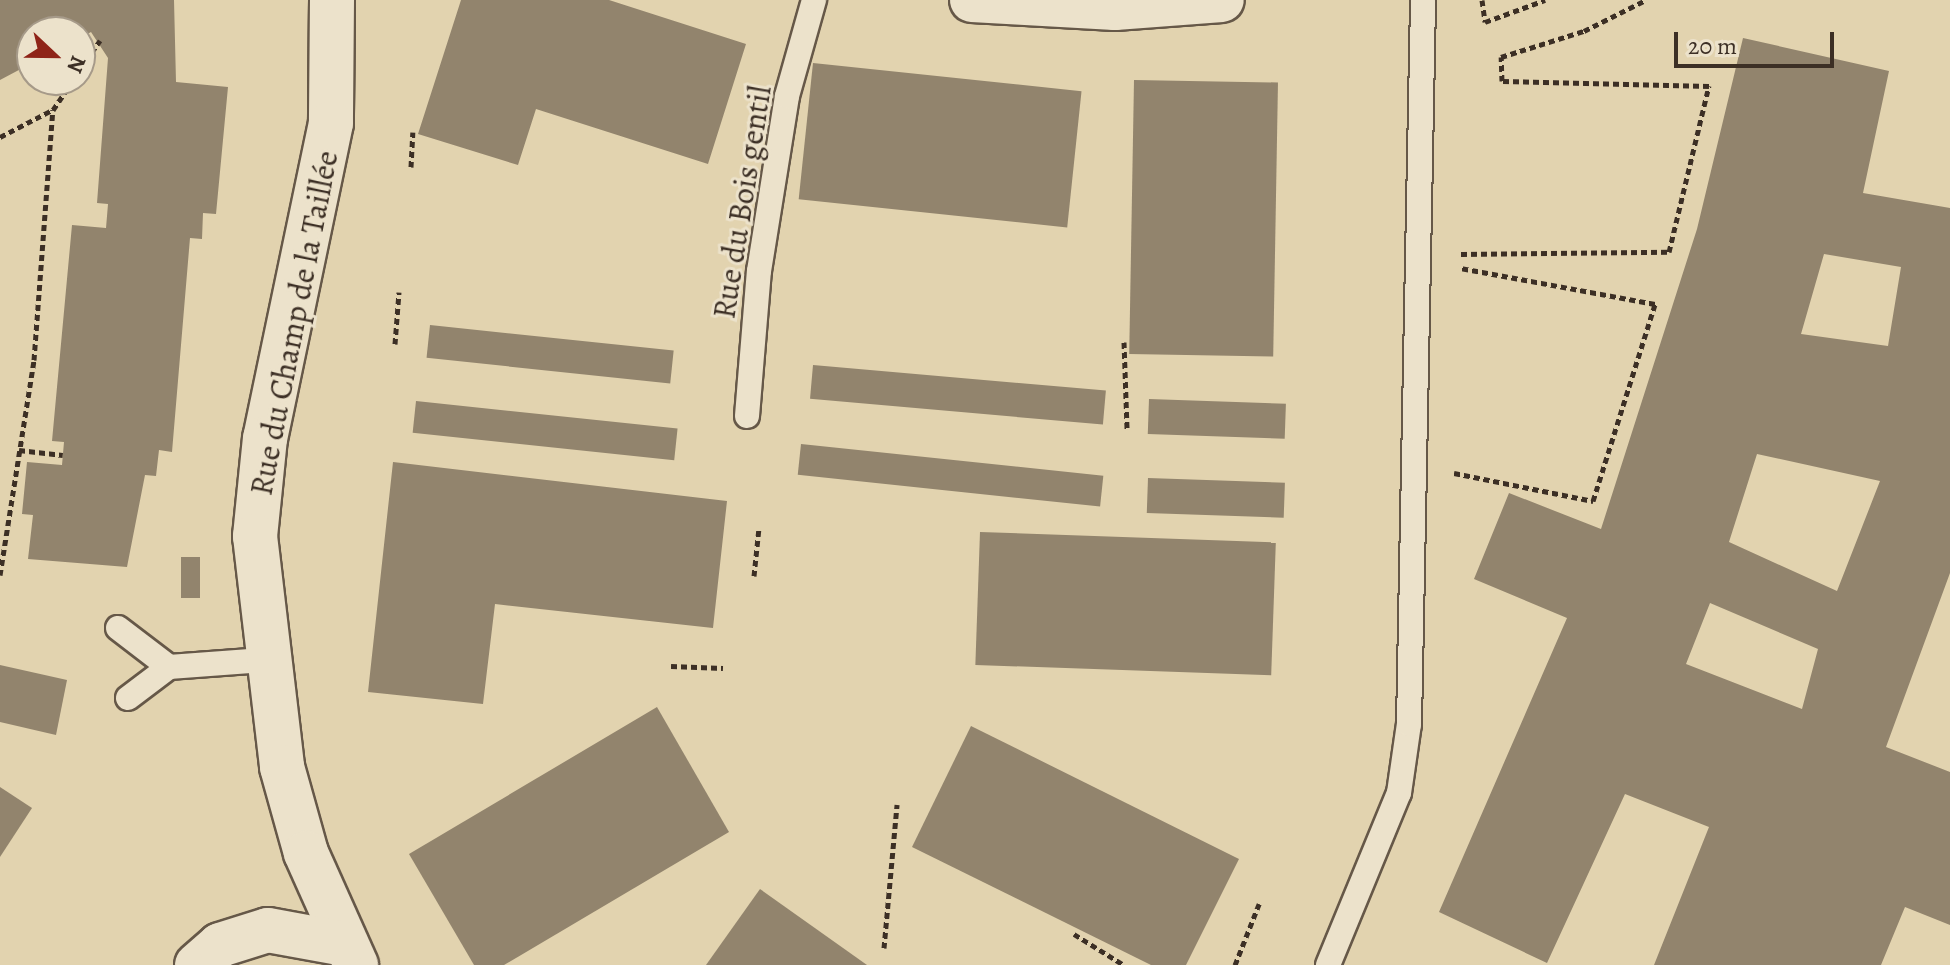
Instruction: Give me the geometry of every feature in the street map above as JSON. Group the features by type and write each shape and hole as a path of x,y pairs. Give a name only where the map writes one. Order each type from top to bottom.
{"street":[{"name":"Rue du Champ de la Taillée","path":"332,0 331,123 265,438 255,536 264,660 282,767 350,954"},
{"path":"972,0 1022,3 1222,0"},
{"path":"197,965 220,945 268,930 350,954"}],"lane":[{"name":"Rue du Bois gentil","path":"747,416 759,271 787,96 814,0"},
{"path":"1328,965 1399,793 1409,724 1418,467 1423,0"},
{"path":"118,628 169,667"},
{"path":"128,698 169,667 264,660"}],"path":[{"path":"1482,0 1485,22 1545,0"},
{"path":"1418,467 1593,501 1655,304 1460,273 1461,250 1669,252 1709,86 1502,81 1501,57 1584,31 1646,0"},
{"path":"96,46 100,40"},
{"path":"0,137 53,110 62,96"},
{"path":"0,575 34,360 53,110"},
{"path":"411,167 413,132"},
{"path":"395,344 399,292"},
{"path":"1124,342 1127,429"},
{"path":"19,450 63,455"},
{"path":"754,576 759,528"},
{"path":"671,666 723,668"},
{"path":"884,948 897,805"},
{"path":"1235,965 1259,904"},
{"path":"1074,934 1124,965"}],"building":[{"path":"0,0 174,0 176,82 228,87 216,214 203,213 202,239 190,238 172,452 159,450 156,476 145,475 127,567 28,559 33,515 22,514 27,462 62,465 64,442 52,441 72,225 106,228 108,204 97,203 108,58 96,40 96,16 16,16 16,72 0,80"},
{"path":"461,0 609,0 746,44 708,164 536,109 518,165 418,134"},
{"path":"1743,38 1889,71 1863,193 1950,208 1950,573 1886,747 1950,772 1950,925 1905,907 1881,965 1654,965 1709,827 1625,794 1547,963 1439,912 1567,618 1474,579 1509,493 1601,529 1697,229","holes":["1824,254 1901,267 1888,346 1801,334","1757,454 1880,481 1837,591 1729,542","1710,603 1818,649 1802,709 1686,664"]},
{"path":"813,63 1082,91 1067,227 799,199"},
{"path":"1134,80 1278,83 1273,356 1129,354"},
{"path":"430,325 674,351 670,383 427,358"},
{"path":"813,365 1106,391 1103,424 810,399"},
{"path":"1149,399 1286,404 1285,439 1148,434"},
{"path":"416,401 678,428 674,460 413,433"},
{"path":"801,444 1103,476 1100,507 798,475"},
{"path":"393,462 727,501 713,628 495,604 483,704 368,692"},
{"path":"1148,478 1285,483 1284,518 1147,513"},
{"path":"980,532 1276,542 1271,675 975,665"},
{"path":"181,557 200,557 200,598 181,598"},
{"path":"0,665 67,680 56,735 0,722"},
{"path":"657,707 729,832 504,965 474,965 409,854"},
{"path":"971,726 1239,859 1186,965 1151,965 912,847"},
{"path":"0,787 32,808 0,857"},
{"path":"760,889 867,965 706,965"}]}
